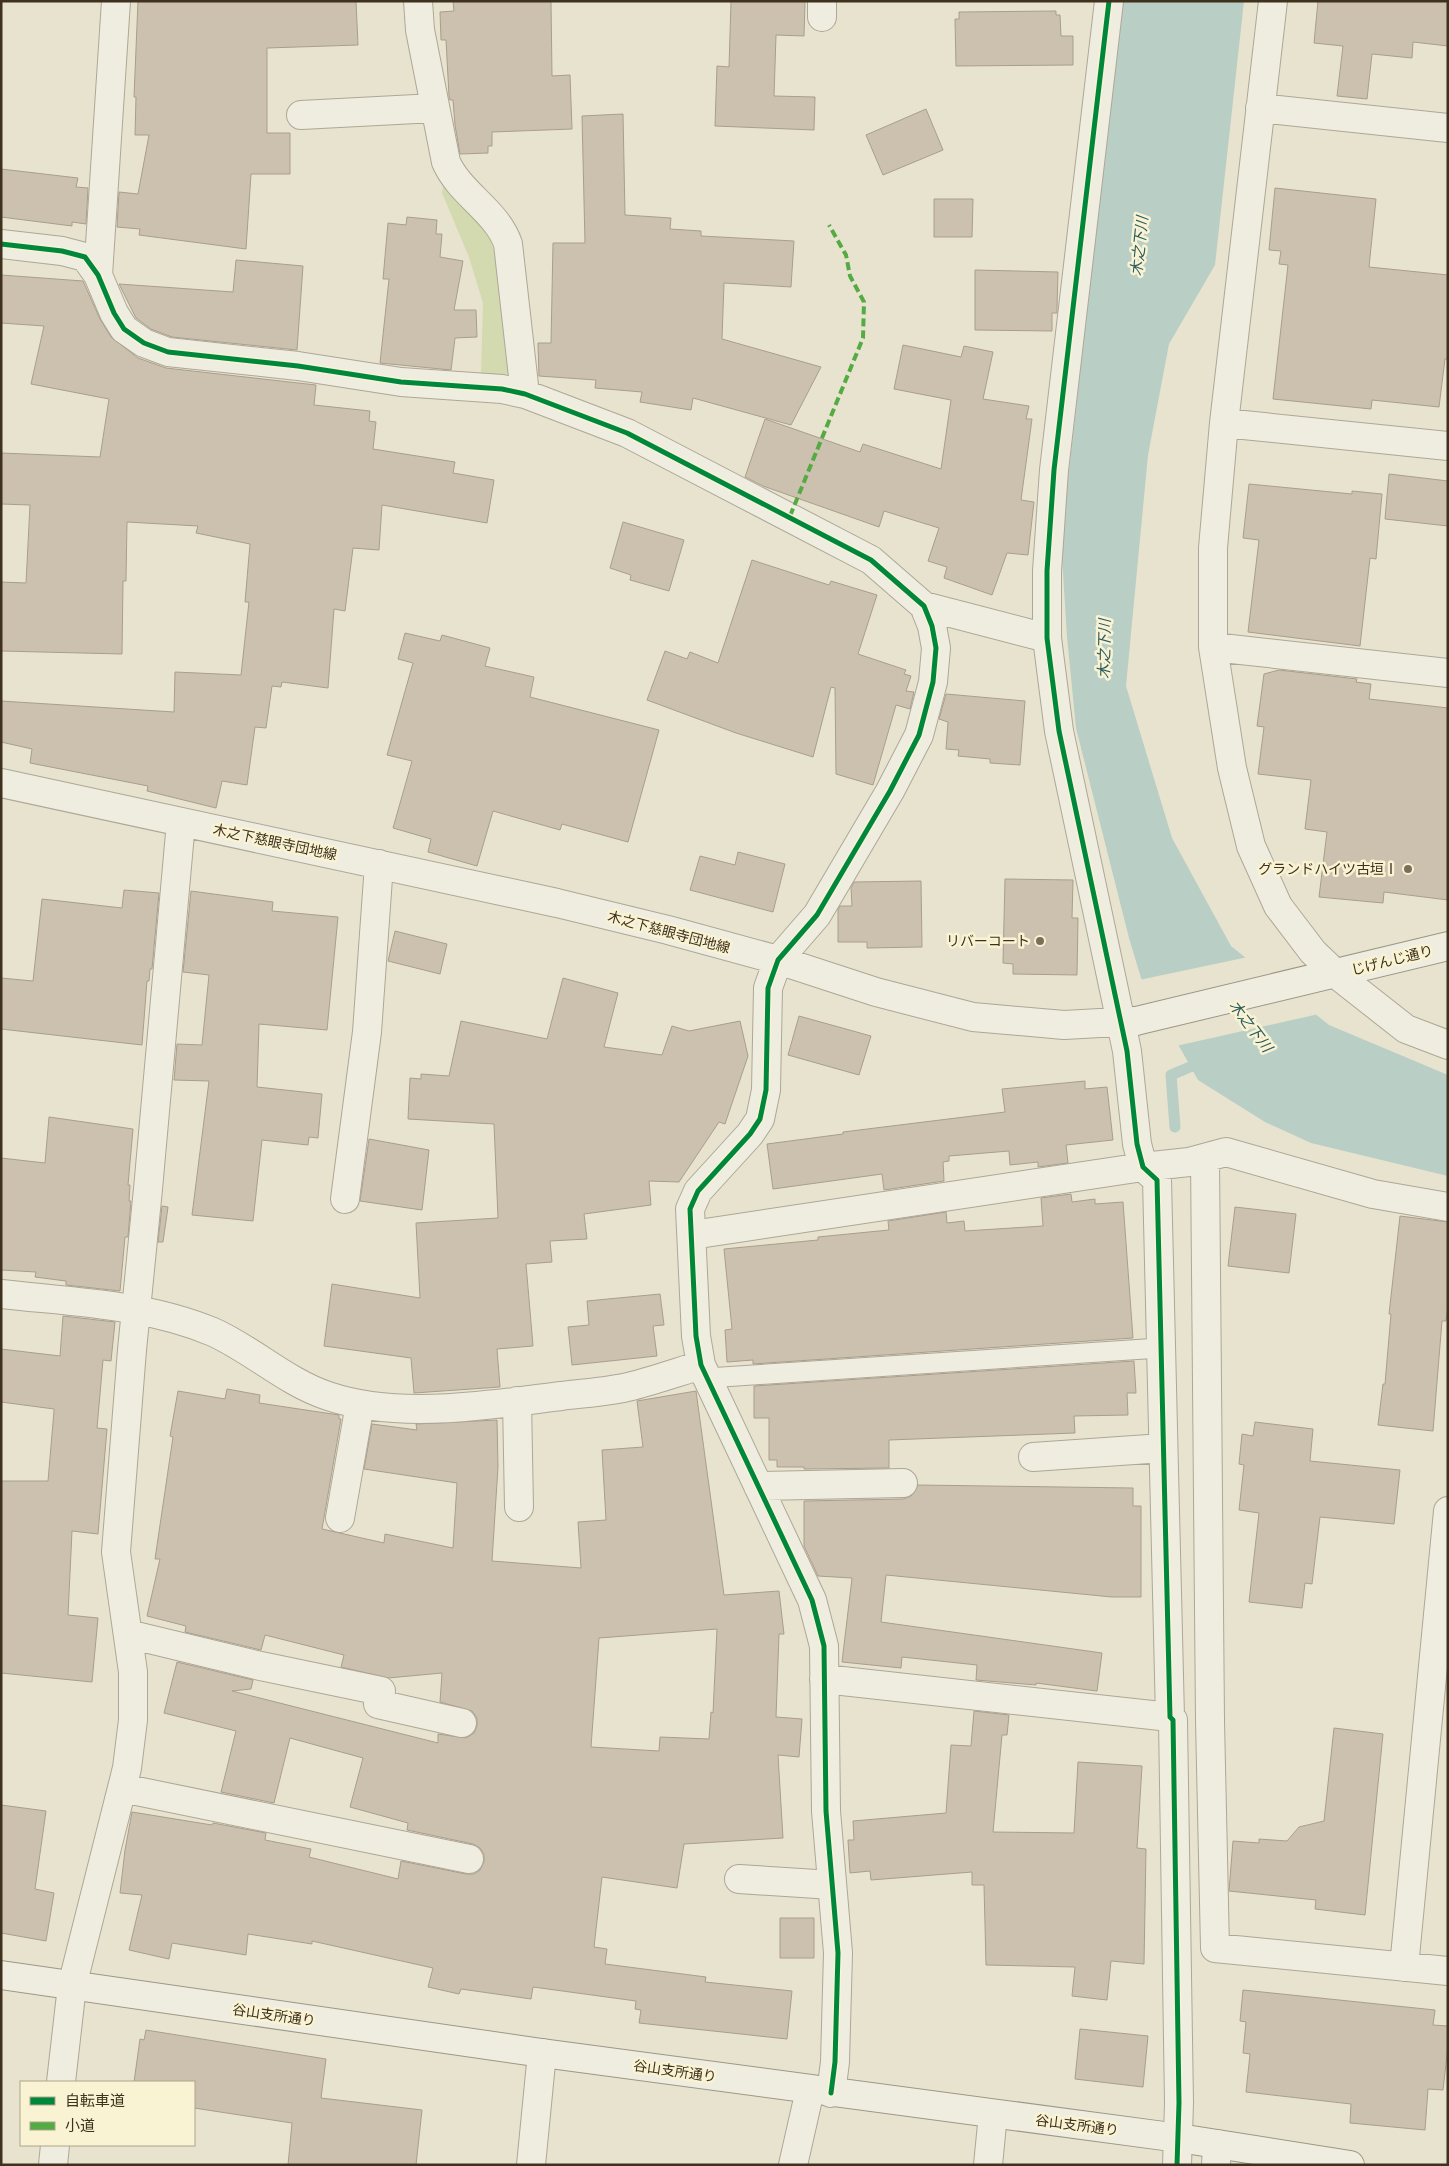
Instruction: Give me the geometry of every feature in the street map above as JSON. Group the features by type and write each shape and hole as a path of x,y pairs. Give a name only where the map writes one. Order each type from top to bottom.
{"street":[{"path":"98,275 116,1"},
{"path":"418,1 420,30 446,162 451,174 505,234 508,244 525,394"},
{"path":"1109,1 1054,470 1046,571 1047,638 1058,731 1129,1022 1127,1051 1137,1144 1143,1167 1157,1180 1170,1717 1173,1720 1180,2138 1177,2165"},
{"path":"1273,1 1224,423 1212,548 1213,647 1232,768 1251,846 1278,906 1313,952 1336,974 1406,1029 1448,1046"},
{"path":"302,115 435,108"},
{"path":"1260,108 1448,128"},
{"path":"1,244 62,250 85,257 98,275 114,313 124,329 144,343 168,352 298,366 401,382 502,389 525,394 627,433 790,516 870,560 924,606 1047,638"},
{"path":"1224,423 1448,446"},
{"path":"793,2165 821,2091 835,2062 838,1953 826,1811 824,1646 812,1600 704,1372 696,1336 690,1208 698,1191 750,1134 760,1119 766,1090 768,988 778,960 816,915 919,735 933,682 936,648 932,626 924,606"},
{"path":"1213,647 1448,673"},
{"name":"木之下慈眼寺団地線","path":"1,783 557,903 668,930 778,960 876,992 973,1017 1064,1025 1129,1022 1336,974"},
{"path":"61,2081 72,1986 122,1788 133,1720 133,1672 116,1552 136,1309 181,822"},
{"path":"345,1199 366,1032 379,864"},
{"name":"じげんじ通り","path":"1336,974 1448,946"},
{"path":"692,1235 1205,1158 1226,1152 1374,1194 1448,1208"},
{"path":"1205,1158 1210,1721 1215,1948 1448,1971"},
{"path":"1,1294 136,1309 182,1320 239,1345 312,1389 328,1396 360,1404 425,1409 517,1402 630,1387 704,1372"},
{"path":"517,1402 519,1507"},
{"path":"340,1518 360,1404"},
{"path":"1033,1457 1163,1448"},
{"path":"758,1486 903,1483"},
{"path":"1404,1966 1448,1511"},
{"path":"128,1634 256,1665 381,1691 378,1704 462,1723"},
{"path":"824,1679 1170,1717"},
{"path":"122,1788 469,1859"},
{"path":"739,1880 832,1885"},
{"name":"谷山支所通り","path":"1,1975 542,2053 1180,2138 1216,2154 1350,2165"},
{"path":"531,2165 542,2053"},
{"path":"988,2165 993,2114"},
{"path":"53,2165 55,2146"}],"lane":[{"path":"704,1372 1160,1348"}],"green space":[{"path":"444,182 485,225 495,254 508,374 481,374 483,303 469,257 442,193"}],"water":[{"name":"木之下川","path":"1122,1 1244,1 1215,265 1169,344 1148,455 1126,686 1172,838 1231,946 1329,1025 1448,1075 1448,1176 1311,1143 1265,1122 1198,1080 1141,978 1129,938 1076,728 1067,637 1061,541"}],"pier":[{"path":"1248,957 1319,1014 1176,1046 1139,980"}],"building":[{"path":"138,1 356,1 358,45 267,48 267,133 290,133 290,174 251,174 246,249 139,235 140,229 117,227 119,192 138,194 149,135 135,135 136,97 134,97"},
{"path":"453,1 551,1 552,76 570,75 572,129 492,132 492,146 488,146 488,153 460,154 453,100 450,100 449,96 446,40 441,40 440,12 454,11"},
{"path":"731,1 805,1 804,36 776,35 774,96 815,97 814,130 715,126 717,66 729,67"},
{"path":"1318,1 1448,1 1448,46 1413,42 1412,58 1372,54 1367,99 1337,96 1343,46 1314,43"},
{"path":"1056,11 1056,15 1060,15 1061,36 1073,36 1073,65 956,66 955,19 959,19 959,12"},
{"path":"926,109 943,150 883,175 866,135"},
{"path":"623,114 625,215 671,218 670,229 701,231 701,236 794,241 791,287 724,283 722,339 821,367 791,425 693,398 691,410 640,402 642,392 595,388 596,380 539,376 538,343 551,343 553,243 585,243 582,116"},
{"path":"1,169 78,178 76,187 88,188 86,224 72,222 72,226 1,217"},
{"path":"1275,188 1376,199 1369,267 1448,275 1448,359 1445,359 1439,407 1372,400 1371,409 1273,399 1288,265 1279,264 1281,251 1269,250"},
{"path":"934,199 973,199 972,237 934,237"},
{"path":"407,217 437,220 436,234 442,234 440,257 463,261 454,310 476,310 477,337 455,338 451,370 380,363 389,279 383,279 388,223 406,225"},
{"path":"236,260 303,266 297,350 172,337 151,329 136,318 119,284 233,292"},
{"path":"975,270 1058,272 1057,313 1052,313 1052,331 975,330"},
{"path":"1,275 83,281 100,319 111,337 138,358 166,368 316,385 314,405 370,411 369,421 376,422 373,449 455,462 453,473 494,480 487,523 382,505 379,550 353,548 345,611 334,609 328,688 282,682 281,687 272,686 266,728 255,727 247,785 222,781 216,808 147,791 148,786 30,763 32,749 1,742 1,701 174,712 175,672 241,675 249,602 245,602 250,544 196,533 198,526 127,522 126,581 123,581 122,654 1,651 1,582 26,583 30,505 1,504 1,453 100,457 109,399 31,384 44,326 1,323"},
{"path":"903,345 961,357 964,346 993,352 983,399 1029,406 1026,419 1032,419 1021,500 1034,502 1028,555 1007,553 992,595 944,578 947,567 928,561 939,528 884,511 879,527 763,486 745,477 765,419 860,452 863,444 941,469 951,400 894,389"},
{"path":"1389,474 1448,481 1448,526 1385,519"},
{"path":"1249,484 1352,494 1352,491 1382,494 1376,559 1370,558 1360,646 1248,632 1259,540 1243,538"},
{"path":"623,522 684,540 669,591 630,580 631,575 610,568"},
{"path":"752,560 829,585 831,581 877,595 858,654 906,670 904,674 911,676 906,691 914,692 910,709 896,705 873,785 836,774 835,688 831,687 813,757 736,733 647,700 665,651 687,659 690,652 718,663"},
{"path":"405,633 440,641 442,635 490,648 485,666 534,677 530,697 659,730 628,842 562,824 560,830 493,811 477,866 428,852 431,839 393,828 412,761 387,755 413,663 398,659"},
{"path":"1279,670 1357,679 1356,682 1371,684 1369,699 1448,708 1448,900 1384,892 1383,903 1319,897 1327,832 1305,829 1311,780 1258,774 1264,727 1257,726 1264,674"},
{"path":"946,694 1025,701 1020,765 990,763 990,759 958,756 959,750 946,749 948,722 939,719"},
{"path":"738,852 785,864 773,912 690,890 700,856 735,865"},
{"name":"リバーコート","path":"1005,879 1073,880 1072,918 1078,918 1077,975 1013,974 1013,964 1003,963"},
{"path":"921,881 922,947 867,948 867,942 838,942 838,910 840,906 852,906 851,888 854,882"},
{"path":"124,890 159,893 152,969 150,969 149,981 147,981 142,1045 1,1029 1,978 33,981 42,899 122,908"},
{"path":"191,891 273,902 272,911 338,917 327,1030 259,1024 257,1087 322,1094 318,1138 309,1137 308,1145 262,1140 253,1221 192,1215 209,1081 174,1080 177,1044 202,1045 209,975 183,972"},
{"path":"395,931 447,944 440,974 388,961"},
{"path":"563,978 618,993 604,1047 662,1055 672,1026 689,1031 740,1021 748,1056 725,1124 719,1122 679,1182 649,1181 651,1205 584,1214 587,1239 550,1241 552,1262 526,1264 533,1346 497,1349 500,1387 414,1393 411,1358 324,1346 332,1284 420,1298 416,1223 498,1218 494,1124 408,1119 410,1078 421,1079 421,1074 449,1076 461,1021 547,1039"},
{"path":"799,1016 871,1036 859,1075 788,1055"},
{"path":"1085,1081 1085,1089 1107,1087 1113,1140 1066,1145 1068,1163 1038,1167 1038,1162 1010,1165 1009,1151 949,1156 949,1161 943,1162 944,1181 884,1190 882,1174 773,1189 767,1144 843,1134 843,1132 1005,1112 1002,1089"},
{"path":"49,1117 133,1129 128,1185 130,1185 129,1201 131,1201 128,1237 125,1237 120,1291 66,1285 66,1281 35,1277 36,1272 1,1270 1,1158 45,1163"},
{"path":"369,1139 429,1150 422,1210 360,1201"},
{"path":"1071,1194 1072,1202 1095,1199 1095,1204 1123,1202 1133,1338 753,1364 753,1360 727,1362 725,1330 732,1329 724,1249 818,1240 818,1237 889,1230 888,1221 946,1212 947,1223 964,1221 965,1231 1043,1226 1041,1198"},
{"path":"162,1206 168,1207 163,1242 158,1242"},
{"path":"1235,1207 1296,1214 1289,1273 1228,1266"},
{"path":"1400,1216 1448,1222 1448,1305 1446,1321 1442,1321 1433,1431 1378,1425 1383,1384 1385,1384 1391,1314 1389,1314"},
{"path":"660,1294 664,1325 653,1326 657,1356 572,1365 568,1327 589,1325 587,1301"},
{"path":"63,1316 115,1322 111,1361 103,1360 97,1428 107,1429 98,1534 72,1531 68,1615 98,1618 92,1682 1,1673 1,1481 48,1481 54,1409 1,1402 1,1349 60,1356"},
{"path":"1134,1361 1136,1393 1127,1393 1128,1415 1074,1416 1075,1433 889,1440 889,1468 804,1469 804,1467 777,1467 777,1460 769,1460 769,1418 754,1418 754,1386"},
{"path":"227,1389 260,1395 259,1403 339,1415 339,1419 341,1419 322,1529 384,1543 385,1534 453,1548 457,1483 364,1469 372,1424 417,1430 416,1424 497,1420 498,1467 492,1561 581,1568 578,1522 606,1520 602,1450 643,1447 637,1401 696,1391 724,1595 779,1591 784,1634 779,1634 776,1717 802,1719 799,1757 778,1755 783,1838 684,1844 677,1888 602,1877 594,1947 607,1949 605,1964 706,1977 705,1982 792,1991 787,2039 639,2023 641,2010 635,2009 636,2001 533,1987 531,1999 461,1989 459,1994 428,1987 433,1968 312,1941 312,1944 248,1934 246,1955 172,1943 169,1959 129,1950 142,1895 120,1893 132,1812 212,1825 213,1823 266,1833 265,1840 311,1849 309,1857 398,1879 401,1861 466,1874 474,1874 480,1870 484,1862 484,1854 480,1848 473,1844 407,1830 408,1823 350,1807 363,1758 290,1738 274,1803 221,1792 236,1731 164,1713 177,1662 253,1680 251,1689 232,1691 438,1743 438,1734 466,1738 474,1733 477,1726 477,1718 472,1711 440,1702 442,1673 388,1678 341,1667 344,1655 265,1635 261,1650 185,1632 186,1626 147,1616 160,1559 155,1559 173,1437 170,1436 178,1391 225,1399","holes":["717,1629 713,1713 711,1712 709,1739 660,1737 659,1751 591,1747 599,1638"]},
{"path":"1255,1422 1313,1429 1310,1461 1400,1470 1394,1524 1320,1517 1312,1584 1305,1583 1302,1608 1249,1602 1259,1513 1239,1510 1244,1465 1239,1464 1242,1434 1253,1436"},
{"path":"918,1485 1133,1488 1133,1506 1141,1506 1141,1597 1112,1597 886,1575 881,1622 1102,1653 1097,1691 1036,1683 1036,1685 976,1680 977,1665 902,1657 901,1668 842,1662 852,1578 818,1576 804,1546 804,1501 903,1499 911,1496"},
{"path":"974,1711 1009,1715 1007,1735 1002,1735 993,1832 1074,1833 1078,1762 1142,1766 1137,1848 1146,1849 1144,1964 1111,1961 1107,2000 1072,1996 1075,1967 986,1965 984,1885 972,1885 972,1872 871,1880 870,1871 850,1873 848,1840 854,1840 853,1821 946,1813 951,1745 971,1746"},
{"path":"1334,1728 1383,1734 1365,1915 1315,1909 1316,1900 1229,1891 1233,1841 1259,1843 1259,1839 1287,1841 1299,1827 1324,1821"},
{"path":"1,1805 46,1811 35,1889 54,1893 46,1941 1,1933"},
{"path":"780,1918 814,1918 814,1958 780,1958"},
{"path":"1243,1990 1435,2010 1433,2025 1448,2026 1448,2046 1443,2090 1428,2089 1425,2130 1350,2123 1351,2104 1246,2092 1250,2054 1243,2053 1246,2022 1240,2021"},
{"path":"1080,2029 1148,2036 1143,2087 1075,2079"},
{"path":"146,2030 326,2059 321,2098 422,2110 416,2165 288,2165 292,2123 195,2108 195,2081 134,2081 140,2039 144,2040"}],"waterway":[{"path":"1175,1127 1171,1075 1204,1061"}],"marked path":[{"path":"790,516 863,338 864,302 850,276 846,255 829,225"}],"cycle path":[{"path":"1109,1 1054,470 1047,571 1047,638 1059,731 1127,1051 1137,1144 1143,1167 1157,1180 1170,1717 1173,1720 1179,2103 1177,2165"},
{"path":"1,244 62,251 85,257 98,275 114,313 124,329 144,343 168,352 298,366 401,382 502,389 525,394 627,433 871,560 924,606 932,626 936,648 933,682 919,735 890,791 817,915 778,960 768,988 766,1090 760,1119 750,1134 698,1191 690,1209 696,1336 701,1365 812,1600 824,1646 826,1811 838,1953 835,2062 831,2093"}],"place":[{"name":"グランドハイツ古垣Ⅰ","path":"1408,869"},
{"name":"リバーコート","path":"1040,941"}]}
